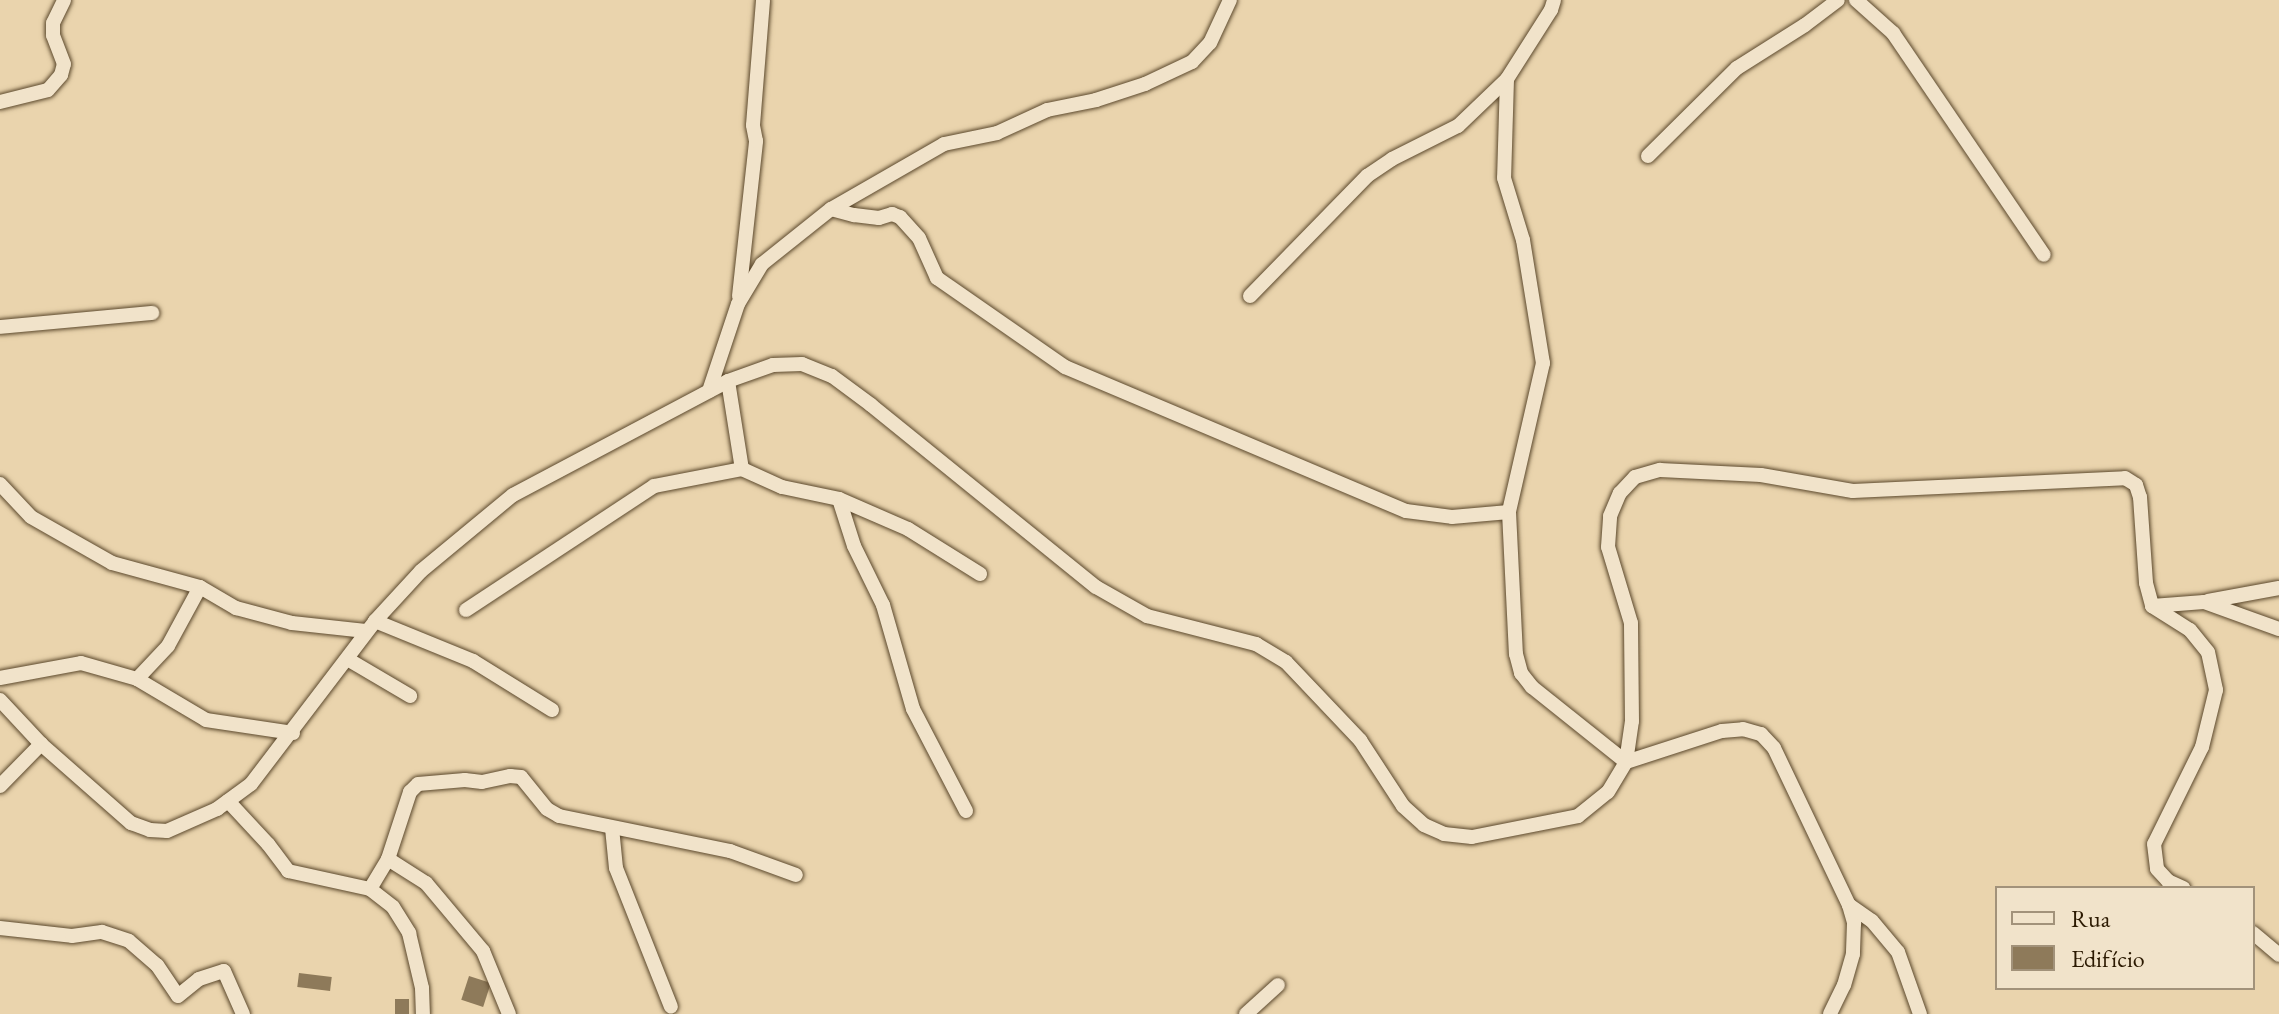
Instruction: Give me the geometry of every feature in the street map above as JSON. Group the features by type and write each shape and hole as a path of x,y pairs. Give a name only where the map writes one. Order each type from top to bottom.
{"street":[{"path":"0,102 48,90 61,75 64,64 53,35 53,23 64,0"},
{"path":"709,391 738,304 756,141 753,125 763,0"},
{"path":"738,304 762,264 831,209 944,144 997,133 1047,110 1096,100 1145,84 1192,62 1210,43 1230,0"},
{"path":"1250,296 1367,176 1392,159 1458,126 1507,79 1551,10 1554,0"},
{"path":"1648,156 1737,68 1838,0"},
{"path":"1856,0 1893,33 2044,255"},
{"path":"1507,79 1504,178 1523,240 1543,363 1509,512 1511,601 1521,673 1532,687 1626,762"},
{"path":"831,209 879,218 892,214 900,217 919,238 937,278 1065,367 1406,511 1452,517 1509,512"},
{"path":"0,327 152,313"},
{"path":"0,700 41,744 131,823 150,830 167,831 228,801 251,784 349,660 370,626 421,571 513,495 728,381 773,365 802,364 832,376 1096,587 1147,616 1256,644 1286,662 1360,740 1403,806 1434,830 1472,837 1578,816 1608,792 1626,762 1632,721 1631,623 1608,547 1610,516 1620,493 1635,477 1660,470 1761,475 1853,491 2125,478 2136,485 2140,497 2146,583 2152,606 2190,630 2208,652 2216,690 2202,747 2154,844 2157,869 2168,881 2179,886"},
{"path":"728,381 742,469"},
{"path":"466,610 654,486 742,469 782,487 839,499 908,529 980,574"},
{"path":"0,484 31,517 112,563 200,587 236,608 292,623 370,626 473,661 552,710"},
{"path":"839,499 854,546 883,605 913,709 966,811"},
{"path":"137,679 168,646 200,587"},
{"path":"2152,606 2204,602 2279,588"},
{"path":"2204,602 2279,629"},
{"path":"349,660 410,696"},
{"path":"0,678 81,663 137,679 206,720 293,733"},
{"path":"1626,762 1722,731 1743,729 1761,734 1774,748 1849,905 1854,923 1853,954 1830,1014"},
{"path":"0,786 41,744"},
{"path":"370,889 388,859 410,792 418,784 521,777 547,809 559,816 730,851 796,875"},
{"path":"228,801 288,871 370,889 393,907 409,933 422,988 423,1014"},
{"path":"612,828 616,868 671,1007"},
{"path":"388,859 426,883 483,951 509,1014"},
{"path":"1849,905 1872,921 1898,952 1920,1014"},
{"path":"0,928 72,936 102,932 129,941 157,965 178,996 199,979 224,971 243,1014"},
{"path":"2255,935 2279,955"},
{"path":"1246,1014 1278,985"}],"building":[{"path":"299,973 332,977 330,991 297,987"},
{"path":"469,976 491,983 483,1007 461,1000"},
{"path":"395,999 409,999 409,1014 395,1014"}]}
